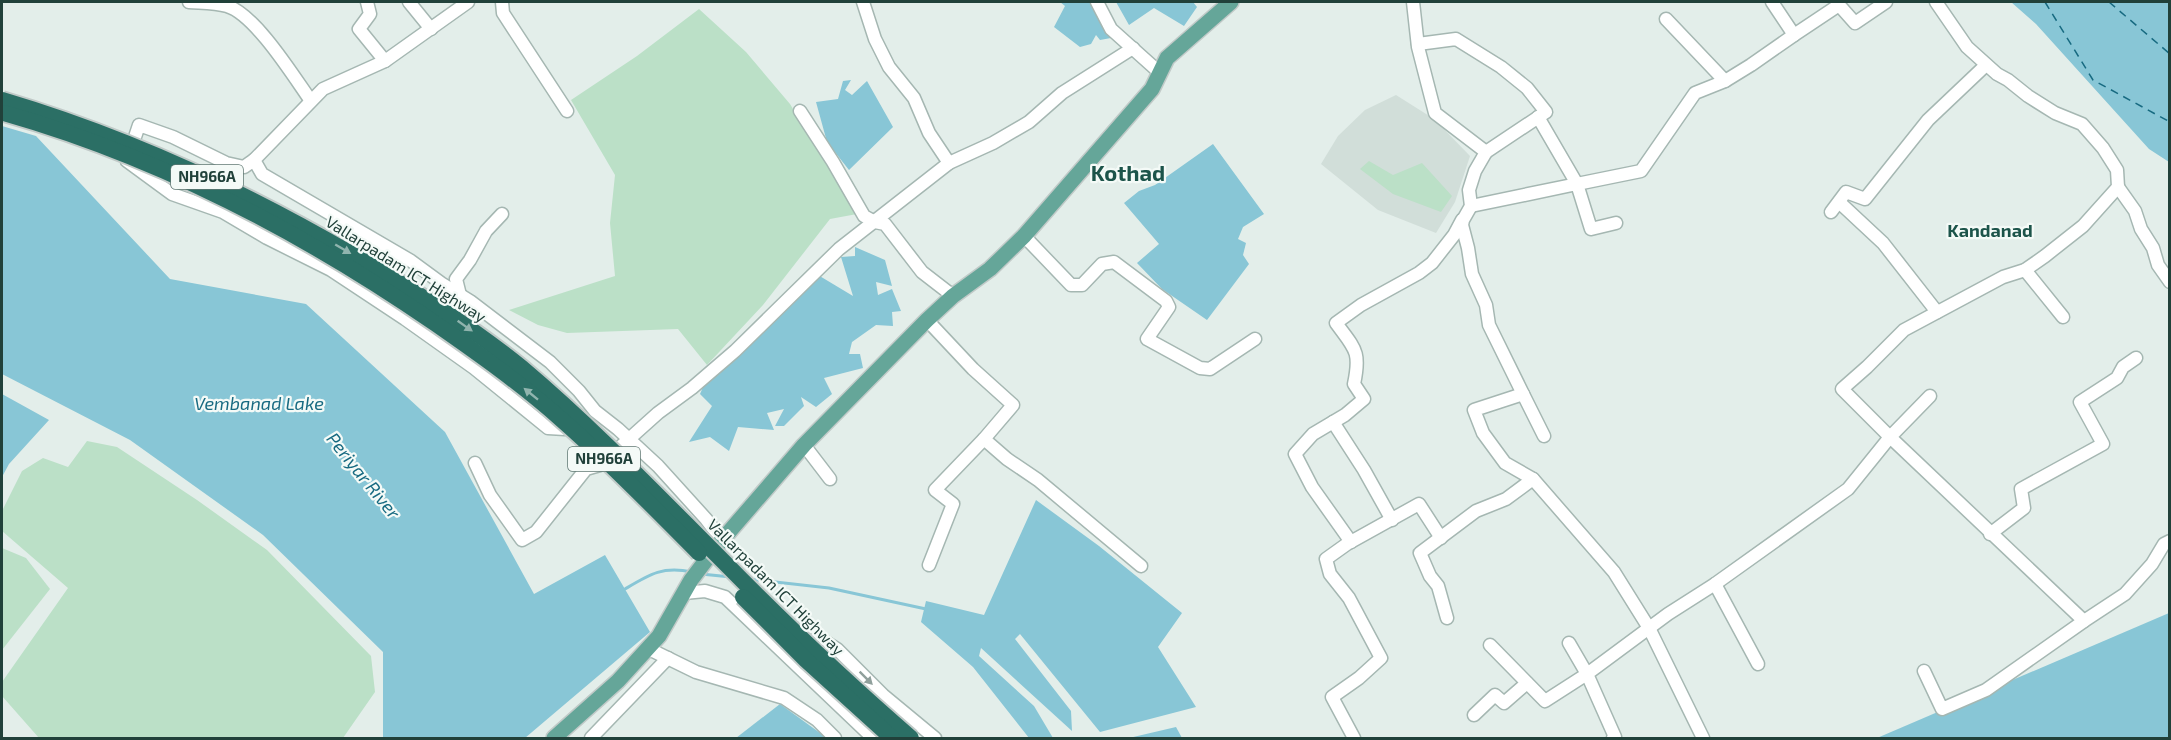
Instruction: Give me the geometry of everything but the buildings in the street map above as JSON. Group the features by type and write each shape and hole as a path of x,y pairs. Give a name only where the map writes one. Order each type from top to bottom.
{"highway":[{"name":"Vallarpadam ICT Highway","path":"2,100 129,143 233,189 285,215 435,304 520,367 606,442 721,560 853,688 911,738"},
{"name":"Vallarpadam ICT Highway","path":"2,112 84,138 158,168 278,226 391,293 465,344 569,426 625,478 806,660 892,738"}],"main road":[{"path":"555,738 618,681 658,636 719,543 804,445 927,320 953,296 990,269 1024,236 1152,89 1167,58 1231,2"}],"street":[{"path":"189,2 228,4 271,43 310,101"},
{"path":"367,2 370,14 359,29 385,61"},
{"path":"409,2 431,29"},
{"path":"468,2 385,61 323,89 254,160 244,167 226,163 139,124 127,161 172,194 222,212 267,238 331,270 474,368 548,429 565,429 591,406"},
{"path":"502,2 503,12 567,111"},
{"path":"863,2 875,39 889,67 914,98 929,133 949,163"},
{"path":"1097,2 1111,29 1159,72"},
{"path":"1413,2 1418,44 1435,113 1486,152"},
{"path":"1772,2 1794,35"},
{"path":"1471,206 1641,171 1695,93 1725,81 1751,66 1839,5 1855,23 1886,2"},
{"path":"1936,2 1967,47 1986,65 2055,113 2082,124 2103,148 2117,170 2118,187 2135,211 2141,229 2153,248 2158,265 2169,282"},
{"path":"1666,19 1725,81"},
{"path":"1351,542 1312,487 1295,454 1313,434 1345,416 1364,399 1354,384 1358,361 1354,347 1336,323 1361,304 1419,273 1432,262 1454,235 1471,206 1469,190 1475,171 1486,152 1546,112 1527,88 1501,67 1456,39 1418,44"},
{"path":"475,463 490,495 522,540 536,532 586,470 600,465 735,351 839,249 949,163 993,143 1029,122 1062,93 1133,48"},
{"path":"1937,312 1882,243 1835,207 1846,192 1865,199 1928,120 1986,65"},
{"path":"800,111 864,216 885,224 922,272 953,296"},
{"path":"1538,117 1577,184 1591,229 1616,224"},
{"path":"254,160 262,174 411,261 550,362 591,406 629,439 691,502 719,543"},
{"path":"206,206 234,165"},
{"path":"2084,621 1990,534 1842,389 1867,368 1904,330 2002,277 2025,270 2083,226 2118,187"},
{"path":"460,295 456,279 470,260 486,231 502,214"},
{"path":"1462,220 1472,274 1486,305 1489,325 1544,436"},
{"path":"1024,236 1071,285 1082,285 1102,264 1114,262 1131,274 1166,301 1169,307 1147,339 1200,368 1210,369 1255,339"},
{"path":"2025,270 2063,317"},
{"path":"927,320 973,369 1013,405 935,490 953,504 929,565"},
{"path":"1990,534 2024,508 2021,489 2103,444 2080,402 2117,378 2123,368 2136,358"},
{"path":"1523,394 1474,410 1483,433 1505,463 1533,479 1614,572 1649,628 1702,738"},
{"path":"1490,645 1545,701 1587,674 1848,489 1890,437 1930,396"},
{"path":"1333,422 1365,470 1392,520"},
{"path":"984,439 1007,459 1038,480 1141,566"},
{"path":"804,445 830,479"},
{"path":"1447,618 1438,586 1430,576 1420,553 1476,511 1506,499 1533,479"},
{"path":"1354,738 1332,697 1359,678 1381,658 1349,598 1330,574 1326,560 1351,542 1419,504 1441,538"},
{"path":"1924,671 1942,709 1986,690 2125,594 2152,564 2164,544 2169,541"},
{"path":"1715,584 1758,664"},
{"path":"688,587 725,597 873,738"},
{"path":"784,654 800,642 821,639 837,649 883,695 935,738"},
{"path":"1569,643 1587,674 1615,737 1613,738"},
{"path":"647,648 696,672 784,698 817,720 835,738"},
{"path":"591,738 668,658"},
{"path":"1474,715 1495,695 1504,703 1527,683"}],"shaded area":[{"path":"1396,95 1434,119 1470,156 1455,202 1436,233 1378,210 1321,164 1338,136 1365,110"}],"green space":[{"path":"699,9 746,52 790,104 857,214 830,219 763,305 707,365 678,329 567,333 538,325 509,310 615,276 610,223 615,175 571,100 637,56"},
{"path":"1369,161 1393,175 1422,163 1452,196 1441,212 1393,194 1360,169"},
{"path":"87,441 117,447 267,550 371,656 375,692 343,738 39,738 2,696 2,682 68,588 2,531 2,511 22,471 43,458 68,467"},
{"path":"2,548 26,558 50,589 2,650"}],"water":[{"path":"1060,2 1091,2 1111,38 1100,40 1096,35 1091,44 1080,47 1054,27 1065,6"},
{"path":"1116,2 1193,2 1197,7 1184,26 1154,8 1129,25"},
{"path":"2011,2 2169,2 2169,162 2149,149 2036,24"},
{"path":"851,80 845,90 852,95 867,81 893,127 849,170 827,142 816,102 838,99 843,81"},
{"name":"Vembanad Lake","path":"2,126 36,136 170,279 306,304 445,432 534,594 605,555 650,632 525,738 383,738 383,652 263,535 130,440 2,374"},
{"path":"1213,144 1264,214 1243,227 1238,239 1246,243 1243,255 1249,264 1207,320 1162,289 1137,263 1159,244 1124,203 1139,191 1155,185"},
{"path":"855,247 885,260 892,286 876,282 878,295 892,289 901,311 892,312 893,326 876,325 852,342 849,354 860,354 863,368 824,378 832,394 816,407 801,397 804,406 784,426 775,426 784,409 767,413 774,430 738,427 729,451 710,437 689,442 712,406 700,394 707,378 818,275 853,296 841,257 855,256"},
{"path":"2,394 49,420 9,464 2,477"},
{"path":"1036,500 1099,546 1182,613 1158,647 1196,707 1100,732 1020,634 1015,639 1071,711 1072,731 981,648 979,656 1034,706 1053,738 1029,738 973,667 921,622 926,601 984,615"},
{"path":"2169,613 2169,738 1877,738"},
{"path":"780,704 827,738 736,738"},
{"path":"1176,727 1182,738 1129,738"}],"waterway":[{"path":"625,589 642,579 664,571 692,572"},
{"path":"701,574 731,577"},
{"path":"749,579 829,588 926,609"}],"ferry route":[{"path":"2045,2 2093,80 2170,122"},
{"path":"2109,2 2170,54"}],"district":[{"name":"Kothad","path":"1128,173"},
{"name":"Kandanad","path":"1990,231"}],"water label":[{"name":"Periyar River","path":"363,476"}]}
